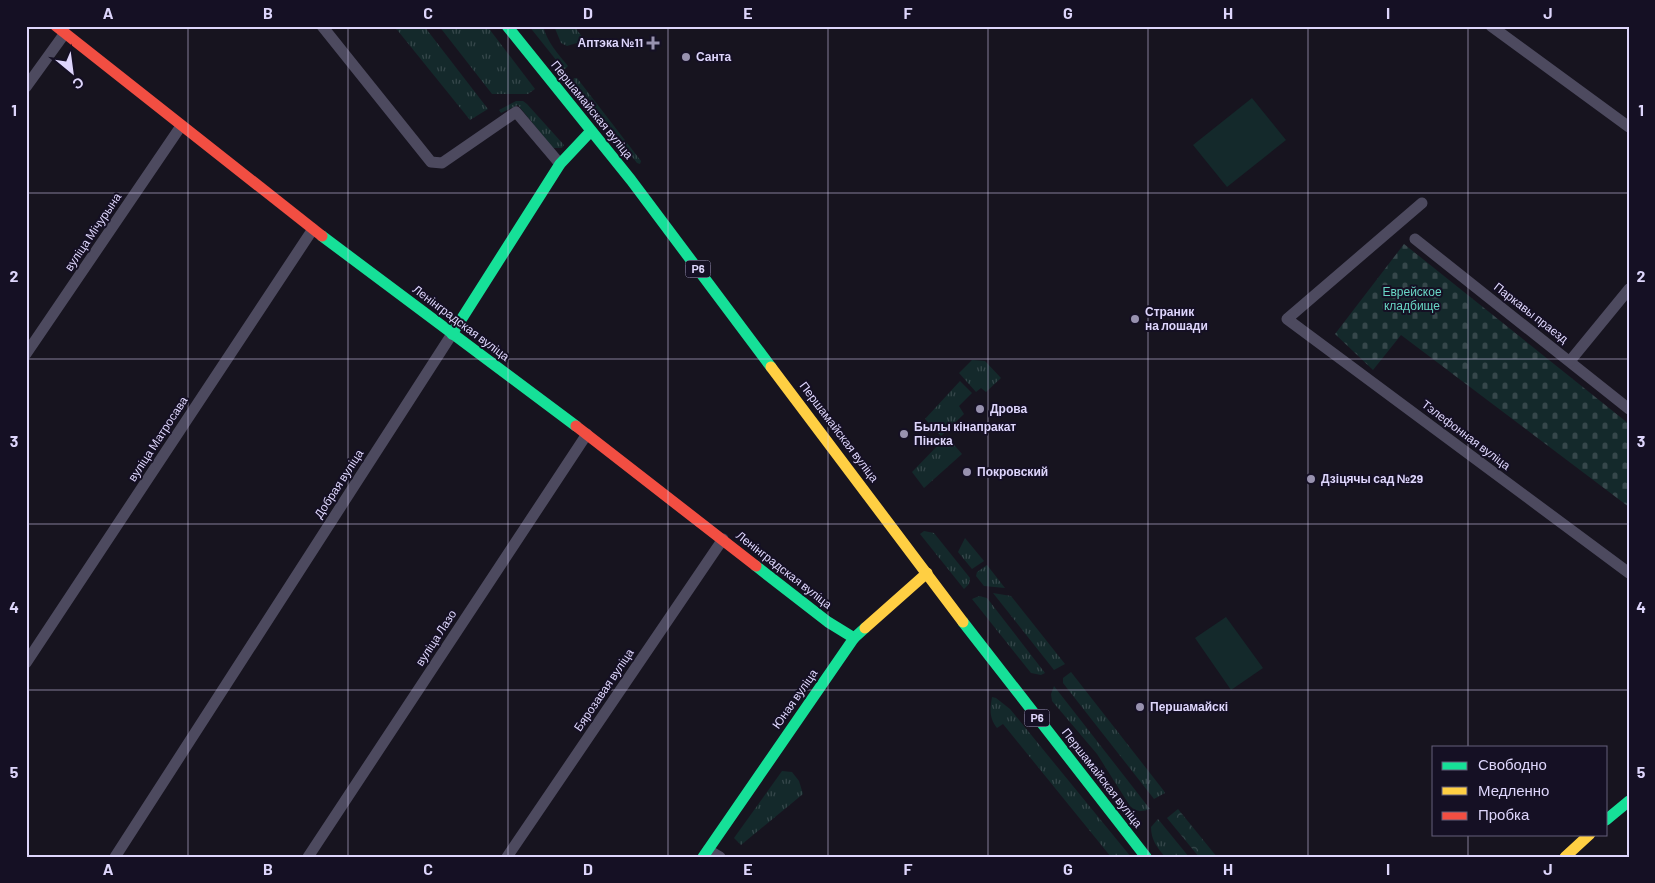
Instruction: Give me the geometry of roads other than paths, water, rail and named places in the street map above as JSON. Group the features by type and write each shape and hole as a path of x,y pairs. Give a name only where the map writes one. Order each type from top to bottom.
{"street":[{"path":"322,26 431,162 442,163 516,112 560,164"},
{"name":"Першамайская вуліца","path":"507,26 631,180 986,652 1146,857"},
{"path":"1491,26 1629,127"},
{"path":"26,87 61,29"},
{"name":"Ленінградская вуліца","path":"61,29 313,229 587,434 828,622 854,638"},
{"name":"вуліца Мічурына","path":"26,354 181,126"},
{"name":"Добрая вуліца","path":"115,857 560,164 591,131"},
{"name":"Тэлефонная вуліца","path":"1422,203 1287,319 1629,573"},
{"name":"вуліца Матросава","path":"26,663 313,229"},
{"name":"Паркавы праезд","path":"1416,239 1629,409"},
{"path":"1570,361 1629,289"},
{"name":"вуліца Лазо","path":"308,857 587,434"},
{"name":"Бярозавая вуліца","path":"507,857 723,540"},
{"name":"Юная вуліца","path":"705,853 854,638 927,573"},
{"path":"1608,818 1629,801"},
{"path":"1565,857 1588,836"},
{"path":"705,853 720,857"}],"place":[{"name":"Аптэка №11","path":"653,43"},
{"name":"Санта","path":"686,57"},
{"name":"Страник на лошади","path":"1135,319"},
{"name":"Дрова","path":"980,409"},
{"name":"Былы кінапракат Пінска","path":"904,434"},
{"name":"Покровский","path":"967,472"},
{"name":"Дзіцячы сад №29","path":"1311,479"},
{"name":"Першамайскі","path":"1140,707"}],"park label":[{"name":"Еврейское кладбище","path":"1412,299"}]}
